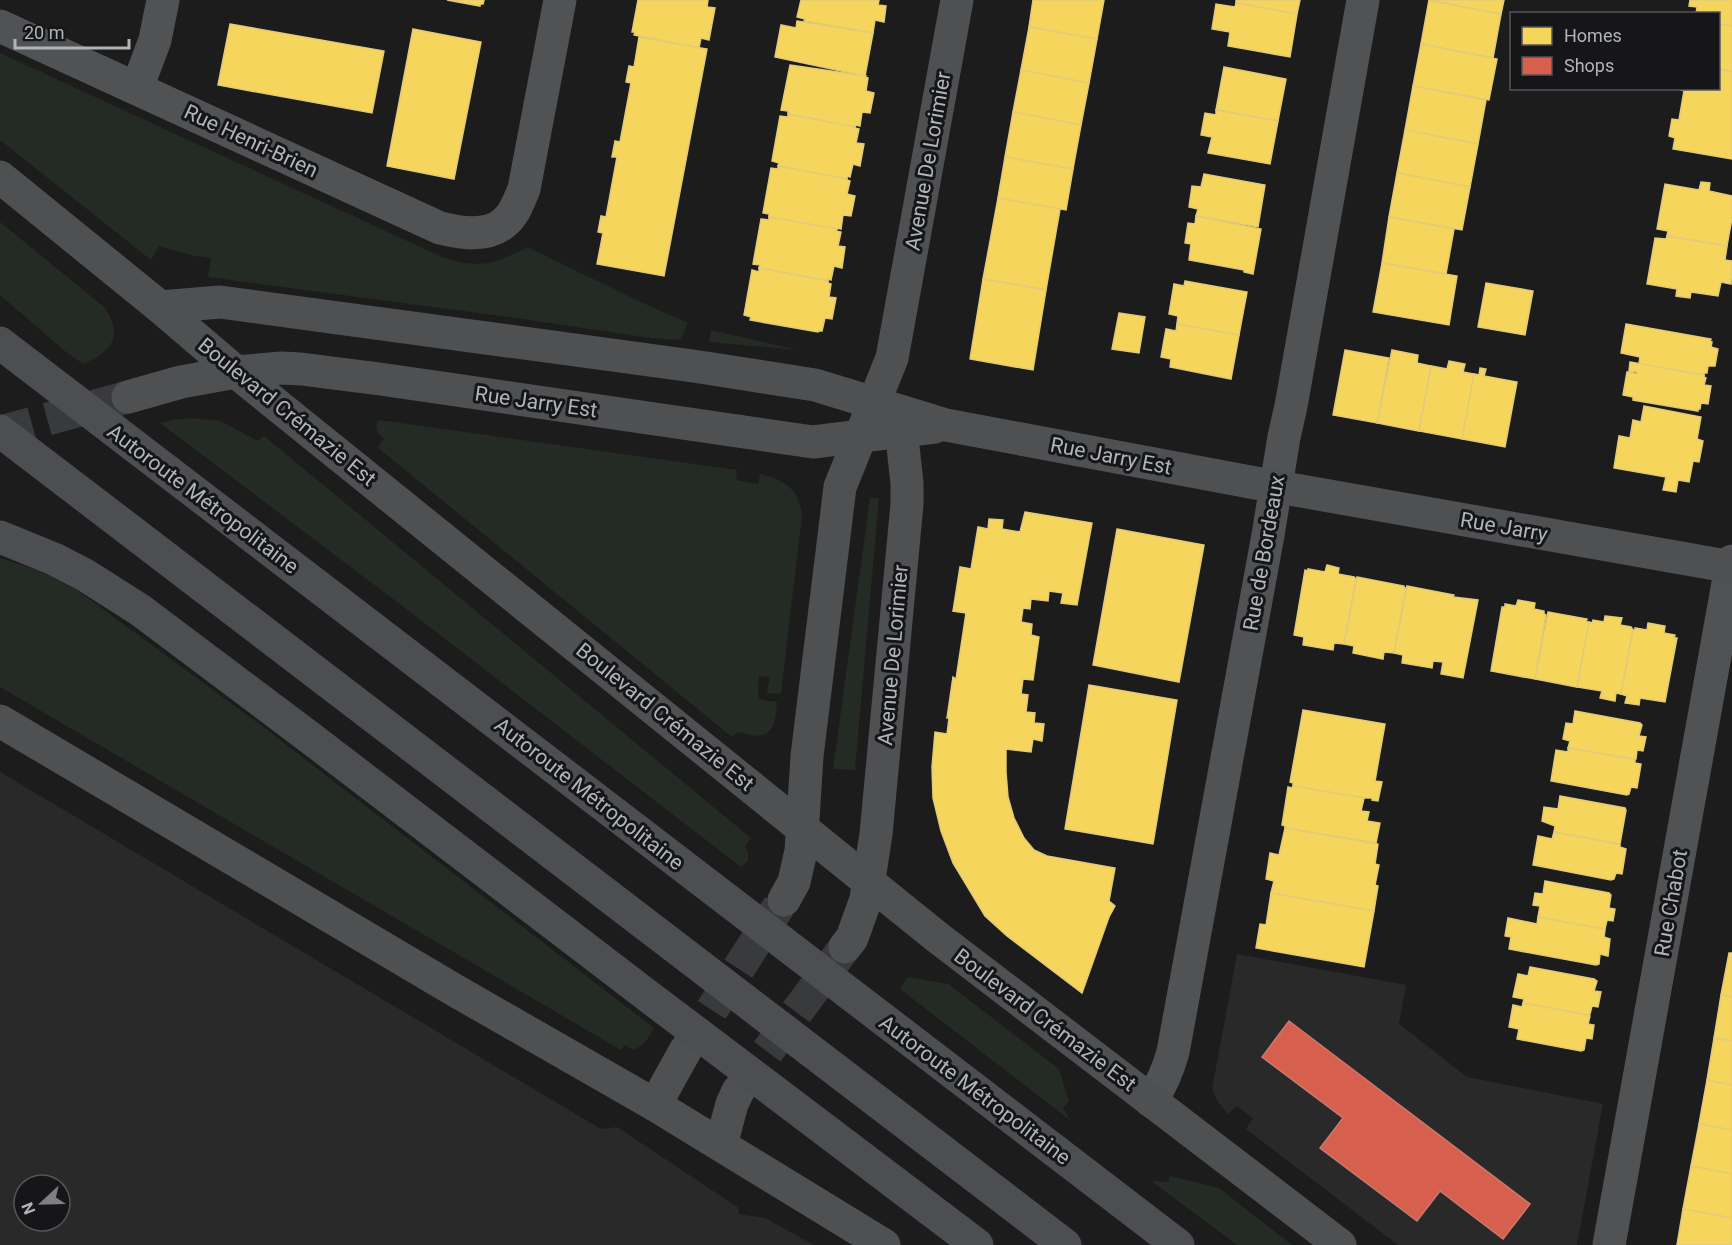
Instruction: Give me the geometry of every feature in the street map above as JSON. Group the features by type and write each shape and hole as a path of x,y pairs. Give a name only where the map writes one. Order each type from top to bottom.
{"highway":[{"name":"Autoroute Métropolitaine","path":"0,344 1178,1245"},
{"path":"0,430 1065,1245"},
{"path":"0,537 54,559 85,575 140,610 977,1245"}],"main road":[{"name":"Avenue De Lorimier","path":"845,948 852,938 866,899 876,834 907,504 907,483 891,415 892,358 957,0"},
{"name":"Boulevard Crémazie Est","path":"0,177 236,372 937,937 1340,1245"},
{"name":"Rue Jarry Est","path":"160,307 220,302 804,383 823,387 891,415 1276,486"},
{"name":"Rue Jarry Est","path":"128,397 181,382 236,372 282,368 813,442 861,435"},
{"name":"Avenue De Lorimier","path":"784,900 798,869 803,830 807,756 840,487 861,435 891,415"},
{"name":"Rue Jarry","path":"1276,486 1732,565"},
{"path":"0,722 655,1105 884,1245"},
{"path":"655,1105 685,1051"},
{"path":"721,1145 732,1104 738,1091"}],"street":[{"path":"137,88 155,40 163,0"},
{"name":"Rue Henri-Brien","path":"0,26 440,228 473,233 490,230 505,222 517,207 524,189 560,0"},
{"name":"Rue de Bordeaux","path":"1151,1101 1159,1090 1173,1052 1363,0"},
{"name":"Rue Chabot","path":"1609,1245 1732,565"}],"shaded area":[{"path":"0,53 442,257 467,263 486,263 505,258 527,247 688,323 680,340 650,338 208,277 211,258 159,246 151,260 0,140"},
{"path":"0,222 104,307 114,326 114,334 107,349 93,360 83,364 0,295"},
{"path":"711,330 798,350 709,342"},
{"path":"191,418 220,421 258,441 264,436 751,838 745,846 748,861 741,867 160,423"},
{"path":"379,420 737,470 736,480 758,484 760,474 783,482 798,498 802,515 781,694 767,693 770,677 759,676 758,699 777,702 775,720 769,732 757,736 738,732 732,737 377,447 384,439 378,433 376,426"},
{"path":"870,498 879,498 855,770 833,769"},
{"path":"0,558 40,571 77,590 258,723 654,1028 648,1038 634,1050 625,1045 621,1050 0,687"},
{"path":"0,772 601,1129 617,1127 739,1208 738,1214 765,1218 814,1245 0,1245"},
{"path":"1237,954 1406,985 1399,1024 1467,1077 1603,1104 1577,1245 1398,1245 1246,1129 1253,1118 1237,1106 1228,1114 1218,1102 1212,1089"},
{"path":"908,977 948,984 1059,1069 1069,1101 1063,1108 1070,1120 900,989"},
{"path":"1170,1176 1219,1188 1292,1245 1237,1245 1151,1181 1168,1182"}],"building: Homes":[{"path":"447,0 484,0 480,6"},
{"path":"638,0 708,0 707,7 715,8 709,40 701,38 699,48 634,35 635,32 632,32"},
{"path":"801,0 879,0 878,5 886,6 884,22 875,20 873,33 804,21 805,19 797,17"},
{"path":"1033,0 1104,0 1097,39 1029,27"},
{"path":"1236,0 1300,0 1297,14 1236,3"},
{"path":"1429,0 1501,14 1493,58 1421,44"},
{"path":"1429,0 1504,0 1501,14"},
{"path":"1690,0 1732,0 1732,26 1720,24 1720,12 1696,12 1697,7 1689,6"},
{"path":"1236,3 1297,14 1290,57 1228,46 1230,32 1212,29 1216,4 1235,7"},
{"path":"797,21 873,33 865,76 775,57 781,25 796,28"},
{"path":"230,24 384,51 372,113 218,85"},
{"path":"1720,24 1732,26 1732,72 1720,69"},
{"path":"1029,27 1097,39 1089,83 1021,70"},
{"path":"413,29 481,42 454,179 387,166"},
{"path":"639,37 707,49 664,276 597,264 603,233 598,232 601,216 606,217 617,157 612,157 615,141 620,142 631,83 626,82 629,66 634,67"},
{"path":"1421,44 1497,59 1489,100 1413,86"},
{"path":"790,65 866,76 868,78 866,91 874,93 870,113 862,112 860,126 855,127 788,114 788,111 781,110"},
{"path":"1224,67 1286,79 1278,121 1216,110"},
{"path":"1720,69 1732,72 1732,159 1673,149 1675,138 1669,136 1672,119 1679,120 1684,91 1682,90 1720,90"},
{"path":"1021,70 1089,83 1081,125 1013,112"},
{"path":"1413,86 1486,100 1478,144 1405,130"},
{"path":"1216,110 1278,121 1270,164 1208,153 1212,137 1201,135 1205,113 1216,115"},
{"path":"1013,112 1081,125 1073,169 1005,157"},
{"path":"788,114 859,129 856,143 864,144 860,166 853,164 850,177 847,176 847,179 778,166 779,163 772,161 780,116 788,117"},
{"path":"1405,130 1478,144 1470,187 1397,173"},
{"path":"1005,157 1073,169 1066,210 998,198"},
{"path":"778,166 850,181 847,194 855,196 851,216 843,215 841,229 769,217 769,214 763,213 771,168 778,169"},
{"path":"1397,173 1470,187 1462,230 1389,217"},
{"path":"1204,174 1265,185 1258,227 1196,216 1198,209 1189,207 1192,186 1201,187"},
{"path":"1701,182 1710,183 1709,191 1732,196 1732,218 1727,246 1667,236 1668,231 1657,229 1665,184 1699,190"},
{"path":"998,198 1060,209 1046,290 983,279"},
{"path":"1196,216 1261,229 1253,274 1244,272 1244,270 1189,260 1191,244 1185,243 1188,223 1195,224"},
{"path":"769,217 837,229 836,231 841,232 838,246 845,247 842,268 834,266 831,280 828,279 828,281 759,268 760,265 753,264 761,219 769,220"},
{"path":"1389,217 1454,229 1446,274 1382,263"},
{"path":"1667,236 1727,246 1725,260 1732,261 1731,284 1721,282 1718,296 1691,292 1690,298 1676,296 1677,289 1647,284 1655,238 1666,239"},
{"path":"1382,263 1457,276 1449,325 1373,312"},
{"path":"759,268 828,281 831,284 829,297 836,298 832,319 825,318 822,331 750,320 751,317 744,315 752,270 759,272"},
{"path":"983,279 1046,290 1033,370 970,359"},
{"path":"1185,281 1247,292 1239,335 1177,324 1178,316 1169,314 1174,284 1184,286"},
{"path":"1486,283 1533,291 1525,335 1478,327"},
{"path":"1119,313 1145,317 1139,353 1112,349"},
{"path":"1177,324 1239,335 1231,379 1170,367 1171,359 1161,357 1166,329 1176,331"},
{"path":"1626,324 1711,339 1711,347 1718,349 1715,366 1708,366 1707,373 1704,375 1639,364 1640,357 1621,353"},
{"path":"1345,350 1389,358 1377,423 1333,415"},
{"path":"1392,350 1418,355 1417,363 1431,366 1419,431 1377,423"},
{"path":"1449,361 1465,364 1463,372 1474,374 1462,439 1419,431 1431,366 1447,369"},
{"path":"1630,362 1704,375 1706,378 1704,385 1711,386 1708,404 1701,403 1698,411 1633,400 1633,397 1623,395 1627,372 1637,374 1637,372 1629,371"},
{"path":"1480,368 1486,369 1484,376 1517,382 1505,447 1462,439 1474,374 1479,375"},
{"path":"1644,406 1701,417 1697,439 1703,441 1699,462 1693,461 1689,482 1678,480 1676,492 1663,490 1666,477 1614,468 1619,436 1630,438 1633,420 1641,422"},
{"path":"1025,512 1092,523 1077,605 1061,603 1063,593 1049,591 1048,601 1031,599 1030,609 1023,608 1021,622 1032,624 1031,635 1039,637 1033,680 1023,679 1021,694 1028,695 1026,712 1035,713 1034,723 1044,724 1042,741 1033,739 1031,752 1006,749 1008,797 1014,818 1024,838 1034,850 1047,856 1115,868 1109,901 1115,906 1082,993 1007,936 985,916 953,863 941,831 933,798 932,767 935,732 947,734 953,677 956,679 966,613 953,611 960,567 971,569 978,527 988,529 989,519 1003,520 1002,529 1020,532"},
{"path":"1117,529 1204,545 1179,682 1093,665"},
{"path":"1327,565 1339,568 1338,574 1356,579 1344,644 1334,643 1333,650 1303,645 1304,637 1294,635 1305,570 1325,572"},
{"path":"1357,577 1406,588 1394,653 1384,652 1383,659 1353,653 1354,646 1344,644"},
{"path":"1407,586 1454,595 1453,597 1478,600 1463,678 1441,674 1443,662 1433,661 1432,668 1402,663 1403,655 1394,653"},
{"path":"1518,600 1535,603 1534,609 1544,611 1546,615 1535,679 1491,671 1502,607 1505,607 1505,604 1516,606"},
{"path":"1548,612 1587,619 1586,622 1589,622 1577,687 1535,679"},
{"path":"1605,616 1622,618 1620,625 1631,627 1633,630 1621,694 1616,693 1615,701 1600,698 1602,691 1577,687 1589,622 1592,623 1593,620 1604,622"},
{"path":"1648,623 1665,626 1664,633 1675,635 1674,638 1677,638 1665,702 1640,698 1639,705 1625,703 1627,696 1621,694 1633,630 1635,628 1647,630"},
{"path":"1089,685 1177,700 1153,844 1065,829"},
{"path":"1303,710 1385,724 1375,781 1382,782 1378,801 1372,798 1293,786 1290,782"},
{"path":"1575,711 1640,723 1642,725 1639,736 1646,737 1643,751 1637,750 1636,759 1633,759 1568,748 1570,741 1563,739 1566,723 1573,724"},
{"path":"1568,748 1635,760 1635,763 1641,764 1637,788 1631,787 1627,795 1551,781 1556,750 1568,752"},
{"path":"1288,787 1364,798 1361,811 1369,812 1367,821 1380,823 1376,843 1285,828 1282,825"},
{"path":"1560,796 1625,808 1620,844 1554,832 1555,826 1542,821 1544,807 1558,809"},
{"path":"1285,828 1378,844 1375,864 1379,865 1375,885 1378,886 1374,911 1271,893 1274,881 1266,879 1270,853 1279,855"},
{"path":"1554,832 1620,845 1626,849 1622,874 1616,873 1614,879 1611,880 1533,865 1538,836 1552,839"},
{"path":"1545,881 1609,893 1611,895 1609,908 1615,909 1613,921 1607,920 1605,929 1603,929 1538,917 1540,906 1533,905 1535,893 1543,894"},
{"path":"1271,893 1374,911 1364,967 1256,948 1260,924 1266,925"},
{"path":"1538,917 1605,930 1604,937 1610,939 1608,956 1600,954 1599,964 1596,965 1509,949 1511,937 1505,936 1508,918 1537,924"},
{"path":"1729,953 1732,953 1732,997 1721,995"},
{"path":"1530,967 1594,979 1597,981 1594,991 1601,992 1598,1007 1592,1006 1588,1015 1523,1003 1524,999 1513,997 1518,974 1528,976"},
{"path":"1721,995 1732,997 1732,1041 1714,1038"},
{"path":"1523,1003 1590,1016 1588,1024 1594,1025 1592,1039 1586,1038 1584,1050 1581,1051 1517,1039 1519,1029 1509,1027 1513,1005 1522,1007"},
{"path":"1714,1038 1732,1041 1732,1085 1707,1080"},
{"path":"1707,1080 1732,1085 1732,1130 1699,1124"},
{"path":"1699,1124 1732,1130 1732,1174 1691,1166"},
{"path":"1691,1166 1732,1174 1732,1218 1683,1209"},
{"path":"1683,1209 1732,1218 1732,1245 1677,1245"}],"building: Shops":[{"path":"1289,1021 1530,1204 1503,1239 1440,1191 1417,1221 1320,1148 1343,1118 1262,1057"}],"tunnel":[{"path":"0,432 128,397"},
{"path":"685,1051 779,906"},
{"path":"738,1091 845,947"}]}
